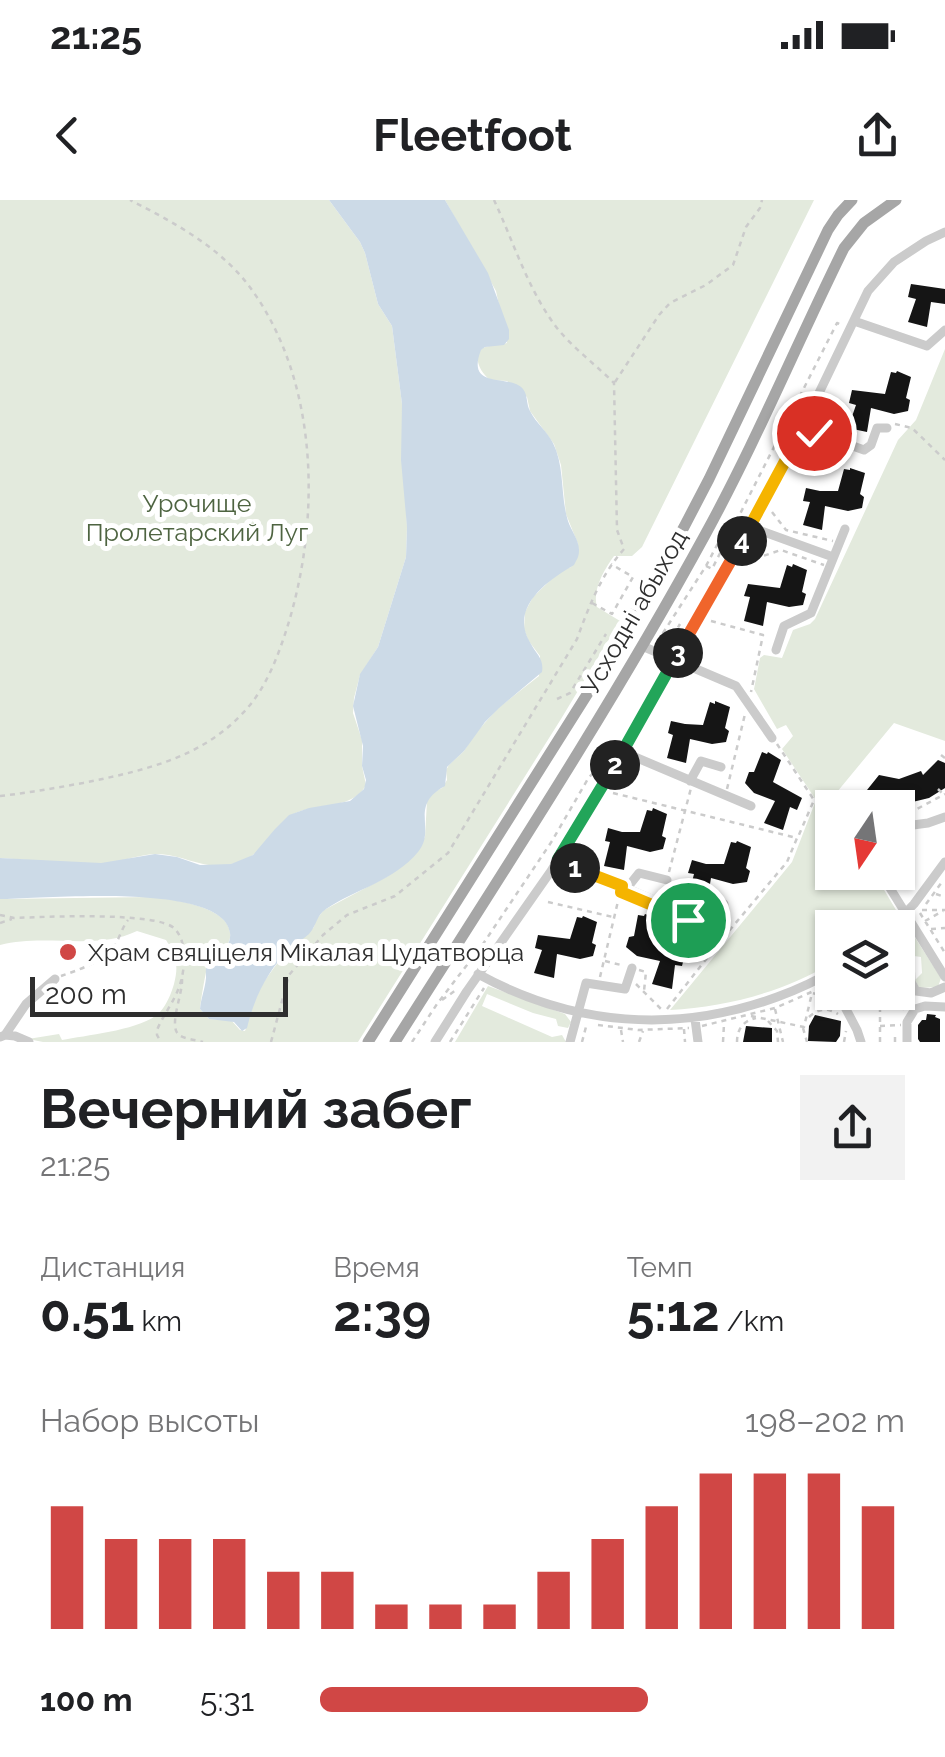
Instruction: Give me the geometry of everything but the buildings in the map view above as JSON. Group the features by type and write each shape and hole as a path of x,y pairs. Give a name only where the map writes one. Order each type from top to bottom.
{"main road":[{"name":"Усходні абыход","path":"368,1042 601,671 709,479 828,230 852,200"},
{"name":"Усходні абыход","path":"395,1042 642,646 729,490 844,248 864,223 896,200"}],"street":[{"path":"434,1042 558,859 623,752 803,428 849,324 868,291 908,252 945,232"},
{"path":"849,324 926,346 945,330"},
{"path":"803,428 864,450 877,428 887,425"},
{"path":"750,527 832,562"},
{"path":"776,650 784,626 811,613 845,529"},
{"path":"642,646 732,683 772,738"},
{"path":"623,752 752,806"},
{"path":"691,781 701,762 721,766"},
{"path":"915,826 945,816"},
{"path":"558,859 703,920 711,919 724,904"},
{"path":"908,910 945,862"},
{"path":"624,887 639,873 667,880"},
{"path":"915,930 945,978"},
{"path":"570,1042 584,1013 585,985 591,982 622,990 631,973"},
{"path":"478,974 542,1002 632,1020 695,1019 746,1008 815,983"},
{"path":"3,1036 26,1004 55,978"},
{"path":"915,989 931,993 945,987"},
{"path":"907,1042 907,1022 913,1011 924,1006 945,1007"},
{"path":"845,1010 862,1041"},
{"path":"695,1019 698,1042"},
{"path":"3,1036 29,1042"}],"path":[{"path":"0,796 152,768 210,740 240,716 264,684 282,642 297,589 308,476 301,406 283,346 250,288 230,265 184,229 130,200"},
{"path":"494,200 541,303 559,330 614,383"},
{"path":"272,1042 289,975 324,935 348,915 395,896 448,853 577,638 610,564 624,549 617,530 614,383 670,302 706,285 733,264 746,227 762,200"},
{"path":"678,642 662,633 706,566 712,569 837,323 849,324"},
{"path":"827,408 836,437"},
{"path":"887,425 912,428 945,460"},
{"path":"770,458 780,449"},
{"path":"772,512 786,530 839,542"},
{"path":"732,531 738,535"},
{"path":"744,562 780,550 832,562"},
{"path":"590,602 612,614 633,577 610,564"},
{"path":"711,622 763,635 726,796"},
{"path":"672,638 680,624"},
{"path":"558,698 570,693 606,634"},
{"path":"631,973 664,1013 788,862 814,800 772,738"},
{"path":"412,1042 538,862 589,777 607,762 610,764"},
{"path":"667,880 691,781"},
{"path":"915,810 945,795 938,789"},
{"path":"613,793 797,838"},
{"path":"552,841 560,846"},
{"path":"538,862 545,867"},
{"path":"598,984 624,887"},
{"path":"934,893 945,897"},
{"path":"548,902 614,918"},
{"path":"944,910 920,911 945,953"},
{"path":"925,922 944,910"},
{"path":"0,915 132,918 164,923 175,929 183,948 183,989 174,1026 181,1036 203,1042"},
{"path":"0,923 14,918"},
{"path":"55,978 109,952 132,918"},
{"path":"688,920 718,944"},
{"path":"930,929 945,928"},
{"path":"483,944 490,948"},
{"path":"161,1042 157,1030 182,978"},
{"path":"437,1004 461,987 454,982"},
{"path":"450,1042 486,985"},
{"path":"806,1042 804,1025 815,993"},
{"path":"775,1008 781,1042"},
{"path":"804,1025 810,1015 824,1010 834,1012 843,1020 844,1038"},
{"path":"878,1010 880,1042"},
{"path":"908,1010 913,1011"},
{"path":"582,1042 584,1013"},
{"path":"750,1016 804,1025"},
{"path":"737,1042 744,1024 762,1018 775,1027 781,1042"},
{"path":"683,1020 686,1042"},
{"path":"723,1042 724,1022"},
{"path":"880,1026 902,1026"},
{"path":"621,1029 623,1042"},
{"path":"638,1042 644,1030"}],"green space":[{"name":"Урочище Пролетарский Луг","path":"0,200 329,200 360,242 378,304 392,326 402,404 406,557 378,647 360,675 354,698 353,713 362,740 366,785 345,802 290,816 258,851 242,861 219,866 160,854 94,864 0,858"},
{"path":"445,200 814,200 642,547 632,556 614,556 600,580 597,607 620,621 358,1042 43,1042 28,1039 59,1034 62,1040 100,1034 152,1018 170,995 176,961 166,940 137,931 105,940 0,945 0,899 151,897 213,912 229,927 230,938 209,962 200,1009 209,1019 231,1020 245,1031 263,983 284,954 314,927 324,910 388,876 425,837 427,801 447,780 449,765 498,708 539,676 540,656 524,629 525,612 533,597 560,571 571,567 578,544 566,514 561,465 554,444 530,411 527,397 507,381 490,380 480,367 478,356 483,348 507,343 496,291"},
{"path":"945,349 945,741 894,723 839,790 815,790 815,798 782,749 793,736 786,725 777,729 754,689 760,658 782,658 793,630 815,619 898,440 916,420"},
{"path":"815,803 815,890 884,890 896,910 815,910 815,972 774,990 733,1001 670,1010 792,862"},
{"path":"915,938 941,978 938,987 919,988 915,980 922,973 921,957 915,956"},
{"path":"488,986 565,1014 571,1022 568,1028 558,1026 556,1019 487,994 482,1006 552,1037 562,1035 566,1042 455,1042"}],"water":[{"path":"329,200 445,200 488,273 509,330 504,345 481,350 479,371 492,379 517,384 526,394 530,411 553,443 568,521 579,552 574,565 542,588 527,607 525,631 541,660 542,672 485,722 447,767 445,786 434,794 425,810 425,835 418,852 398,870 323,912 309,934 283,956 269,975 247,1028 242,1031 234,1022 209,1019 200,1009 207,965 230,939 220,917 197,906 165,899 0,899 0,858 101,863 155,854 200,865 231,864 253,855 289,815 350,801 364,789 363,746 353,706 360,674 378,647 406,557 402,404 392,326 378,304 360,242"}],"place":[{"name":"Храм свяціцеля Мікалая Цудатворца","path":"68,952"}],"route":[{"path":"688,920 621,892 622,886 558,859 623,752 803,428 814,433"}]}
